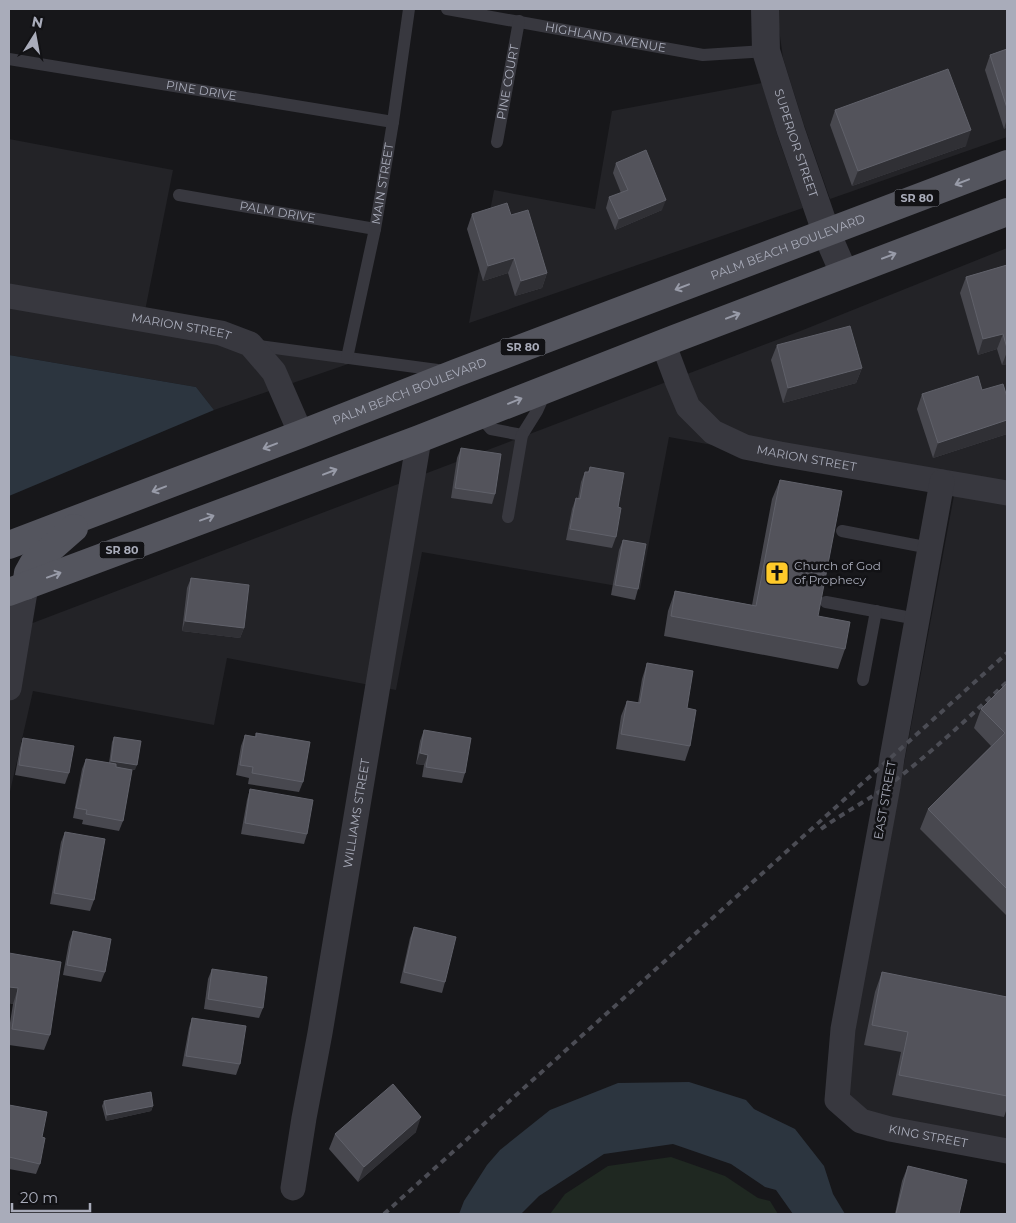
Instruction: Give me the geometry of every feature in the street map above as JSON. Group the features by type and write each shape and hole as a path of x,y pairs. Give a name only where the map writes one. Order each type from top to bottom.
{"main road":[{"name":"PALM BEACH BOULEVARD","path":"9,545 1007,164"},
{"name":"SR 80","path":"17,589 419,439 844,273 1007,212"},
{"path":"17,589 33,564 40,557 91,515"}],"street":[{"name":"SUPERIOR STREET","path":"765,9 766,51 826,232 844,273"},
{"name":"MARION STREET","path":"9,296 221,333 250,344 274,372 301,434"},
{"name":"MARION STREET","path":"663,343 688,407 713,432 745,447 1007,493"},
{"name":"WILLIAMS STREET","path":"293,1188 419,439"},
{"name":"EAST STREET","path":"851,1113 837,1100 843,1028 942,482"},
{"path":"9,688 17,589"},
{"name":"KING STREET","path":"851,1113 861,1122 1007,1151"}],"lane":[{"name":"MAIN STREET","path":"347,358 376,229 409,9"},
{"name":"HIGHLAND AVENUE","path":"447,9 703,55 766,51"},
{"name":"PINE COURT","path":"497,142 519,21"},
{"name":"PINE DRIVE","path":"9,60 393,122"},
{"name":"PALM DRIVE","path":"179,194 376,229"},
{"path":"250,344 456,373"},
{"path":"508,517 522,435 538,411 547,388"},
{"path":"479,415 491,429 522,435"},
{"path":"842,530 930,548"},
{"path":"826,602 917,619"},
{"path":"863,680 876,611"}],"shaded area":[{"path":"778,9 1007,9 1007,137 830,199 783,58"},
{"path":"762,83 778,137 803,208 469,323 494,190 595,209 612,111"},
{"path":"9,139 173,170 143,321 357,361 214,410 196,387 9,355"},
{"path":"1007,248 1007,1149 838,1118 955,490 669,437 640,590 422,552 396,690 227,658 214,725 33,691 9,796 9,632 803,330"},
{"path":"9,355 196,387 214,410 9,496"},
{"path":"689,1082 746,1100 754,1109 795,1129 824,1166 833,1194 845,1214 793,1214 776,1190 765,1187 731,1164 673,1144 604,1154 539,1196 521,1214 459,1214 464,1201 487,1165 500,1150 550,1110 618,1083"},
{"path":"671,1157 725,1176 758,1198 770,1201 778,1214 550,1214 565,1194 608,1166"}],"building":[{"path":"1007,49 1007,108 990,55"},
{"path":"948,69 971,130 858,171 835,110"},
{"path":"646,150 666,200 619,219 609,197 628,190 616,163"},
{"path":"507,203 511,215 528,210 547,273 521,281 514,258 488,266 472,214"},
{"path":"1007,265 1007,348 1003,334 983,339 966,277"},
{"path":"850,326 862,368 788,388 777,345"},
{"path":"978,376 982,390 1003,384 1007,397 1007,420 938,443 922,394"},
{"path":"461,448 501,454 495,494 455,488"},
{"path":"590,467 624,473 618,507 621,508 616,537 570,529 576,498 580,499 585,472 589,472"},
{"path":"780,480 842,491 818,616 850,622 845,649 671,616 675,591 756,606"},
{"path":"623,540 646,544 638,589 615,585"},
{"path":"191,578 249,585 244,628 185,621"},
{"path":"647,663 693,671 687,708 696,710 690,746 621,734 627,701 640,703"},
{"path":"1007,683 1007,889 928,809 1005,733 981,709"},
{"path":"424,730 471,738 465,773 426,767 428,755 420,753"},
{"path":"256,733 310,742 303,782 252,773 253,767 240,765 245,735 256,737"},
{"path":"114,737 141,741 137,765 111,761"},
{"path":"23,738 74,746 69,773 19,765"},
{"path":"86,759 116,764 116,767 132,770 123,821 86,814 87,810 76,808"},
{"path":"250,789 313,800 307,834 245,823"},
{"path":"65,832 105,839 94,900 54,893"},
{"path":"414,927 456,937 445,982 404,972"},
{"path":"73,931 111,939 105,972 67,965"},
{"path":"9,953 61,962 50,1035 12,1029 18,988 9,987"},
{"path":"212,969 267,977 263,1008 208,999"},
{"path":"882,972 1007,997 1007,1096 899,1075 908,1032 872,1025"},
{"path":"192,1018 246,1026 240,1064 186,1056"},
{"path":"393,1084 421,1117 364,1167 335,1134"},
{"path":"151,1092 153,1106 107,1115 104,1101"},
{"path":"9,1105 47,1112 42,1137 45,1138 40,1164 9,1157"},
{"path":"908,1166 967,1180 959,1214 896,1214"}],"railway":[{"path":"384,1214 1007,653"},
{"path":"821,829 881,791 904,773 1007,682"}],"place":[{"name":"Church of God of Prophecy","path":"777,573"}]}
